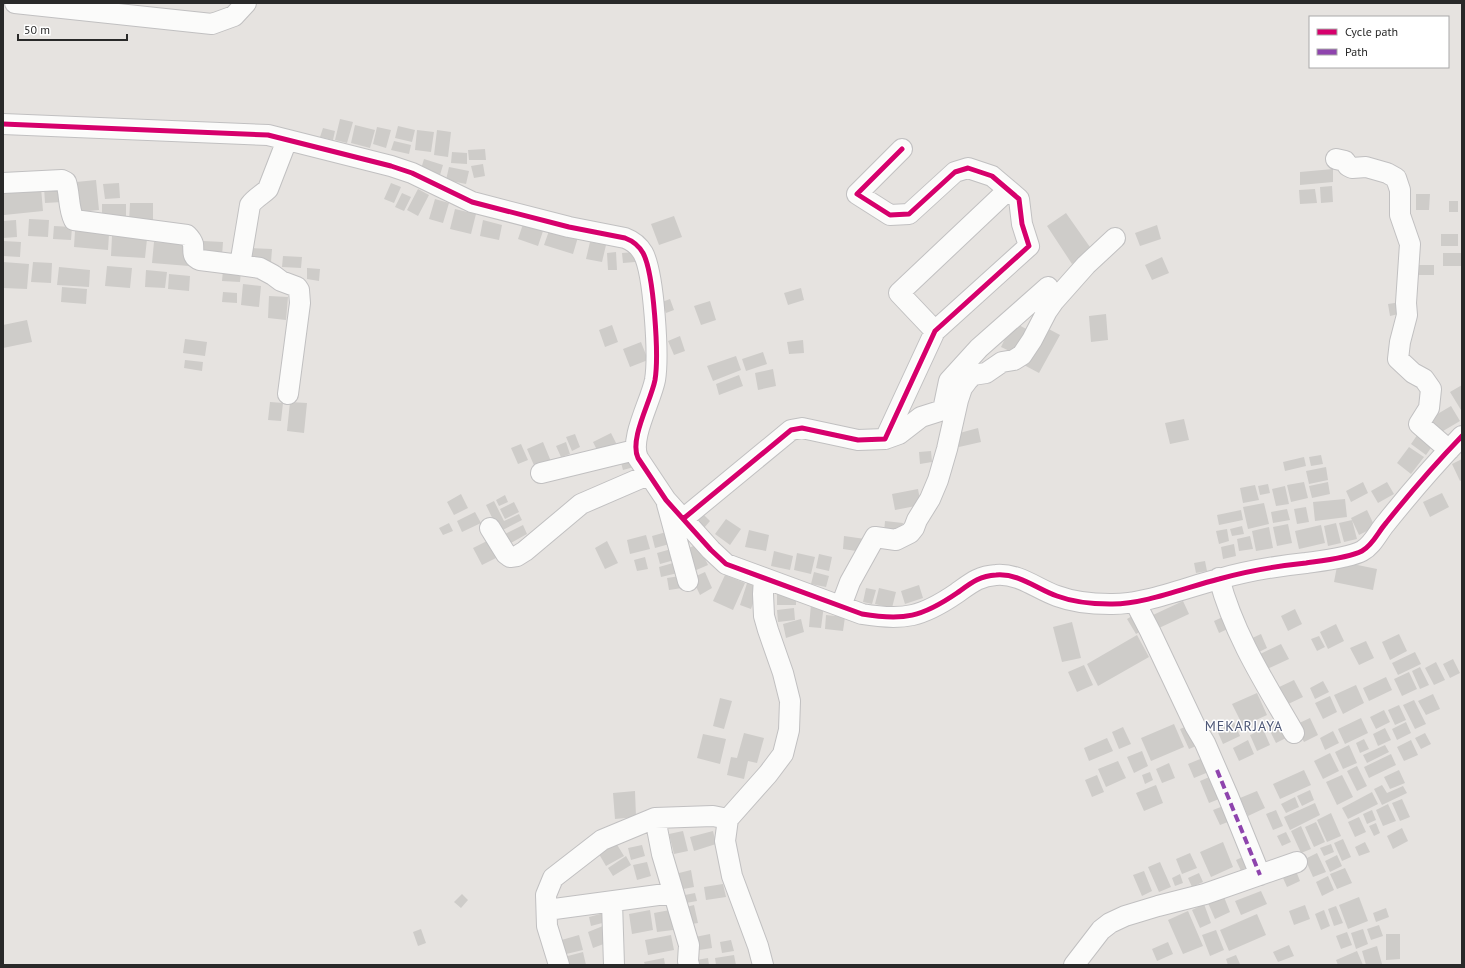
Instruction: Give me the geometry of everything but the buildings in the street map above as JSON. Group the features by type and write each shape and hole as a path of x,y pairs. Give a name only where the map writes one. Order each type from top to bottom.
{"street":[{"path":"15,3 212,24 234,16 246,3"},
{"path":"3,124 268,135 398,168 412,173 472,202 568,227 625,238 635,243 644,254 648,269 652,296 656,362 653,390 635,440 635,450 648,475 666,500 711,550 726,564 862,614 884,617 913,616 935,607 977,579 997,574 1015,576 1057,596 1085,602 1112,604 1135,602 1219,578 1277,566 1350,555 1362,551 1371,544 1382,527 1435,465 1456,443 1419,424 1429,408 1431,389 1424,379 1413,373 1398,358 1400,342 1407,315 1406,303 1410,244 1400,215 1400,190 1396,178 1387,173 1366,167 1352,168 1348,166 1345,161 1336,159"},
{"path":"240,265 250,204 268,189 287,140"},
{"path":"885,439 935,331 1029,246 1022,224 1019,199 992,176 968,168 955,172 910,214 890,215 857,194 902,149"},
{"path":"3,183 62,180 66,182 68,187 71,216 74,220 187,236 192,241 195,259 260,268 281,281 297,287 299,290 300,303 288,394"},
{"path":"935,331 899,293 1008,190"},
{"path":"841,606 850,582 875,537 896,540 910,533 914,528 917,520 930,499 938,480 962,388 973,375 986,373 1002,362 1014,360 1022,355 1054,301 1086,265 1115,238"},
{"path":"683,519 791,430 802,428 858,440 885,439 899,434 921,417 942,410 949,381 979,348 1048,286"},
{"path":"541,473 635,450"},
{"path":"490,528 506,554 510,557 517,556 581,504 648,475"},
{"path":"666,500 688,581"},
{"path":"1219,578 1226,603 1250,656 1294,734"},
{"path":"763,965 758,946 732,876 725,841 728,819 768,774 783,754 789,730 790,701 764,616 764,579"},
{"path":"1135,602 1195,726 1205,743 1260,875"},
{"path":"559,965 547,926 546,895 554,878 602,840 655,818 712,816 728,819"},
{"path":"655,818 662,854 689,945 688,961 690,965"},
{"path":"1074,965 1101,930 1110,923 1125,916 1205,894 1297,862"},
{"path":"547,910 673,893"},
{"path":"612,902 614,965"}],"marked path":[{"path":"1217,770 1260,875"}],"cycle path":[{"path":"3,124 268,135 391,166 412,173 472,202 569,227 625,238 631,241 641,250 647,263 653,296 656,335 655,380 638,431 636,441 638,458 666,500 711,550 726,564 862,614 901,617 923,612 945,601 975,581 996,575 1012,576 1057,596 1076,601 1096,604 1123,604 1151,599 1251,571 1350,556 1362,551 1369,545 1413,490 1462,436"},
{"path":"683,519 791,430 802,428 858,440 885,439 935,331 1029,246 1022,224 1019,199 992,176 968,168 955,172 909,214 890,215 857,194 902,149"}],"district":[{"name":"MEKARJAYA","path":"1244,726"}]}
